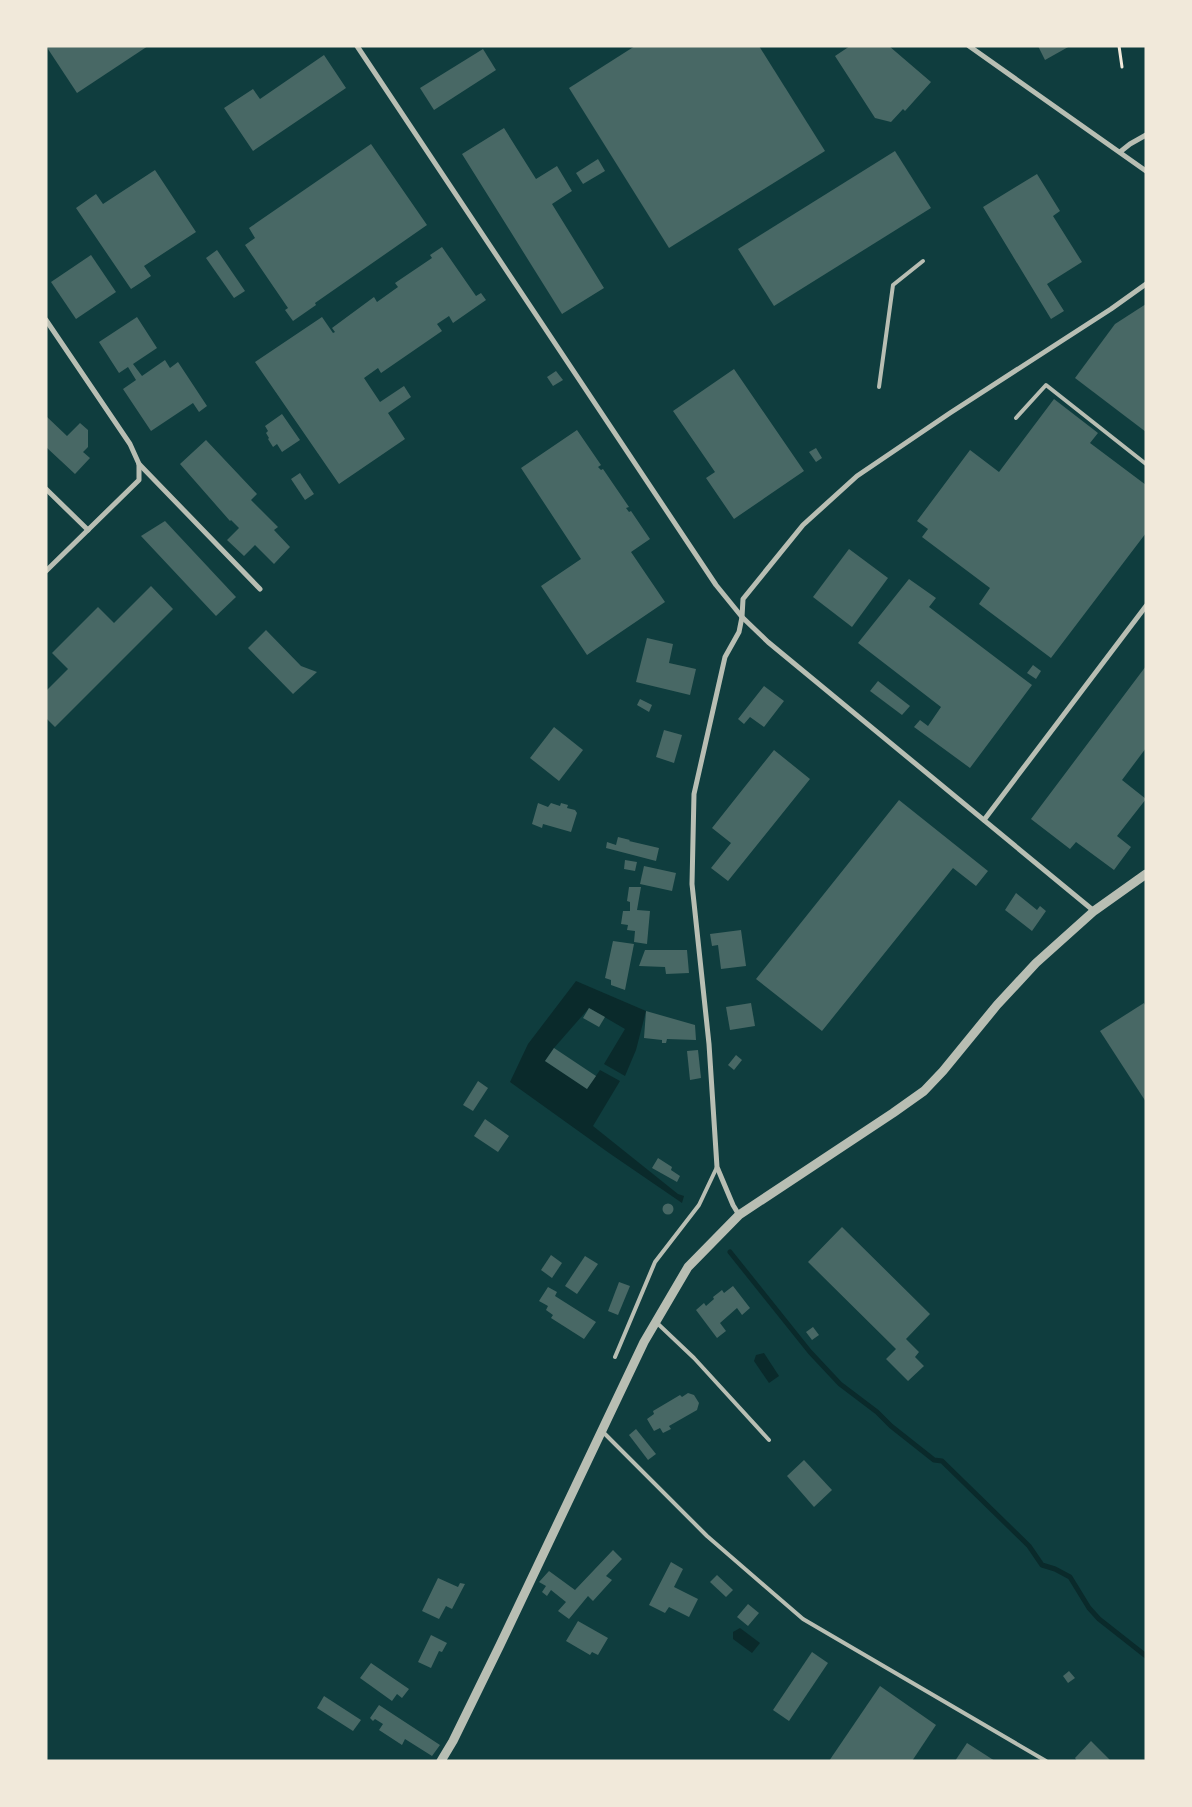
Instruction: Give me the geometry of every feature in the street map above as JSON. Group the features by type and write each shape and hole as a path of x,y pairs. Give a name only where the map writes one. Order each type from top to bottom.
{"street":[{"path":"357,46 711,576 742,617 768,642 1094,912"},
{"path":"969,46 1146,170"},
{"path":"1120,152 1146,135"},
{"path":"739,1215 717,1167 709,1044 692,884 694,794 725,657 739,632 743,599 803,525 857,476 950,413 1112,309 1146,284"},
{"path":"46,320 130,444 139,464 260,589"},
{"path":"46,571 140,480 139,464"},
{"path":"46,488 88,530"},
{"path":"984,820 1146,606"},
{"path":"441,1761 457,1733 644,1342 688,1268 739,1215 924,1091 997,1005 1036,963 1094,912 1146,874"}],"lane":[{"path":"878,387 893,285 923,261"},
{"path":"1016,418 1046,385 1146,464"},
{"path":"615,1357 656,1262 699,1205 717,1167"},
{"path":"656,1322 694,1358 769,1440"},
{"path":"602,1431 707,1536 803,1618 1046,1761"}],"path":[{"path":"1119,46 1122,67"}],"water":[{"path":"576,981 646,1011 636,1050 625,1076 604,1064 625,1029 589,1008 545,1061 587,1089 600,1070 620,1081 593,1126 678,1194 684,1196 682,1203 510,1082 528,1044"},
{"path":"764,1353 779,1376 769,1383 754,1361 756,1355"},
{"path":"740,1628 760,1643 752,1653 733,1639 733,1632"}],"building":[{"path":"46,46 148,46 77,93"},
{"path":"635,46 759,46 825,151 669,248 569,88"},
{"path":"850,46 889,46 931,82 905,111 903,109 891,122 875,118 835,56"},
{"path":"1038,46 1070,46 1045,60"},
{"path":"483,49 496,70 434,110 420,88"},
{"path":"324,55 346,88 253,151 224,108 253,89 260,99"},
{"path":"504,128 536,179 557,166 572,191 552,204 604,288 562,314 462,154"},
{"path":"371,144 427,225 315,303 316,305 293,321 285,310 288,308 245,245 255,238 249,228"},
{"path":"895,151 931,208 774,306 738,249"},
{"path":"598,159 605,171 583,184 576,173"},
{"path":"155,170 196,232 144,266 151,276 131,289 76,208 96,194 103,204"},
{"path":"1037,174 1060,211 1053,216 1082,262 1047,284 1064,311 1051,319 983,207"},
{"path":"442,247 476,296 481,293 486,300 453,323 449,316 437,324 442,331 381,373 378,368 364,378 380,402 404,386 411,397 388,413 405,439 339,484 255,362 322,317 333,333 335,332 332,328 374,297 377,302 398,287 395,283 432,258 430,255"},
{"path":"217,250 245,291 234,298 206,258"},
{"path":"91,255 116,292 76,319 51,282"},
{"path":"1146,304 1146,432 1075,378 1115,324"},
{"path":"137,317 157,348 133,364 142,376 165,360 170,368 178,362 207,406 199,412 193,403 151,431 123,389 136,380 128,367 119,373 99,342"},
{"path":"734,369 804,471 734,519 706,478 715,472 673,411"},
{"path":"556,371 563,380 553,386 547,377"},
{"path":"1054,399 1098,433 1090,443 1146,485 1146,533 1051,658 979,604 990,588 922,537 928,529 917,521 970,450 999,472"},
{"path":"282,414 300,440 282,452 277,444 273,447 268,439 266,433 268,431 265,426"},
{"path":"46,416 67,436 80,423 88,430 88,447 83,452 90,458 75,474 46,447"},
{"path":"577,430 601,465 598,467 601,470 603,469 629,507 626,508 629,512 631,511 650,539 631,552 665,602 587,655 541,586 581,559 521,468"},
{"path":"206,440 257,494 251,500 278,527 274,530 290,547 274,564 255,545 244,556 227,540 239,528 230,521 180,464"},
{"path":"816,448 822,458 816,462 809,452"},
{"path":"300,473 314,494 305,500 291,479"},
{"path":"165,521 236,597 216,616 141,536"},
{"path":"849,549 888,578 852,627 813,597"},
{"path":"909,579 936,598 929,607 1032,685 970,768 914,727 920,720 928,726 941,707 858,643"},
{"path":"151,586 173,609 55,727 46,718 46,691 68,669 52,653 98,607 114,623"},
{"path":"266,630 301,666 317,672 293,694 248,648"},
{"path":"647,638 673,644 669,663 696,669 690,695 636,682"},
{"path":"1033,665 1041,671 1036,679 1027,673"},
{"path":"1146,666 1146,748 1122,780 1146,799 1117,836 1131,847 1114,870 1076,842 1070,849 1031,819"},
{"path":"878,681 910,706 902,715 870,691"},
{"path":"764,686 784,701 764,727 750,717 744,724 738,719"},
{"path":"640,699 652,705 649,712 637,705"},
{"path":"554,727 583,750 559,781 530,758"},
{"path":"664,730 682,735 674,763 656,757"},
{"path":"774,750 810,779 728,881 711,868 731,843 712,828"},
{"path":"899,800 988,871 976,886 953,868 822,1031 756,979"},
{"path":"538,803 548,807 551,803 560,806 561,803 568,805 567,808 575,810 577,813 571,832 543,824 542,828 532,824"},
{"path":"618,837 659,848 656,861 606,848 607,842 616,845"},
{"path":"625,860 637,862 635,871 624,869"},
{"path":"644,866 676,873 672,891 640,884"},
{"path":"629,887 641,887 637,910 650,911 647,944 634,942 635,931 627,930 628,925 621,924 623,911 630,911 630,902 627,901"},
{"path":"1016,893 1037,910 1040,906 1046,911 1032,931 1005,910"},
{"path":"741,930 746,966 721,969 718,945 712,946 710,934"},
{"path":"613,941 634,944 625,990 611,985 611,980 605,978"},
{"path":"645,950 687,950 689,973 666,974 665,967 639,966"},
{"path":"751,1003 755,1026 730,1030 726,1007"},
{"path":"1144,1003 1146,1007 1146,1102 1100,1031"},
{"path":"589,1008 605,1017 599,1027 583,1018"},
{"path":"646,1011 695,1025 696,1040 667,1039 666,1043 662,1043 662,1040 644,1038"},
{"path":"554,1048 596,1076 587,1089 545,1061"},
{"path":"698,1050 701,1078 690,1080 687,1051"},
{"path":"736,1055 742,1060 734,1070 728,1065"},
{"path":"478,1081 488,1088 473,1111 463,1105"},
{"path":"485,1119 509,1136 498,1152 474,1136"},
{"path":"658,1158 672,1167 671,1170 680,1176 677,1182 652,1168"},
{"path":"666,1204 670,1204 673,1209 672,1213 666,1214 663,1211 663,1207"},
{"path":"842,1227 930,1314 906,1339 919,1352 915,1357 924,1366 908,1381 886,1359 896,1349 808,1262"},
{"path":"551,1255 562,1263 552,1278 541,1270"},
{"path":"585,1256 598,1264 577,1294 565,1286"},
{"path":"619,1282 630,1286 618,1315 608,1311"},
{"path":"733,1286 750,1308 742,1315 737,1308 720,1323 726,1331 717,1338 696,1310 704,1303 706,1306 722,1290 724,1293"},
{"path":"548,1287 557,1292 555,1296 596,1322 584,1339 551,1318 553,1315 546,1310 548,1306 539,1301"},
{"path":"813,1327 819,1335 812,1340 806,1332"},
{"path":"688,1393 694,1395 699,1403 697,1410 669,1426 671,1429 663,1433 660,1428 654,1431 647,1419 654,1414 653,1411 680,1395 682,1397"},
{"path":"636,1429 656,1454 648,1460 629,1435"},
{"path":"804,1460 832,1490 814,1507 787,1476"},
{"path":"613,1550 622,1559 606,1576 612,1580 593,1601 588,1596 569,1619 558,1611 566,1602 551,1590 547,1596 542,1592 546,1586 539,1582 549,1571 575,1590"},
{"path":"671,1562 683,1569 674,1587 698,1599 689,1617 669,1607 665,1613 649,1605"},
{"path":"717,1575 733,1590 726,1597 710,1582"},
{"path":"438,1578 458,1587 460,1583 465,1584 452,1609 446,1606 439,1619 422,1611"},
{"path":"748,1604 759,1613 748,1626 737,1617"},
{"path":"578,1621 608,1638 598,1655 592,1652 590,1655 566,1641"},
{"path":"431,1635 447,1643 442,1652 439,1651 431,1668 418,1662"},
{"path":"812,1652 828,1663 789,1721 773,1710"},
{"path":"371,1663 409,1689 402,1698 397,1694 392,1701 360,1678"},
{"path":"1069,1671 1075,1678 1068,1683 1063,1676"},
{"path":"880,1686 936,1725 912,1761 829,1761"},
{"path":"324,1696 361,1720 353,1731 317,1708"},
{"path":"379,1705 440,1745 432,1756 405,1739 402,1745 379,1730 383,1724 370,1718"},
{"path":"1091,1741 1111,1761 1077,1761 1075,1758"},
{"path":"967,1743 995,1761 955,1761"}],"waterway":[{"path":"730,1252 810,1352 840,1384 934,1460 942,1461 1029,1546 1042,1565 1070,1577 1089,1608 1099,1619 1146,1656"}]}
